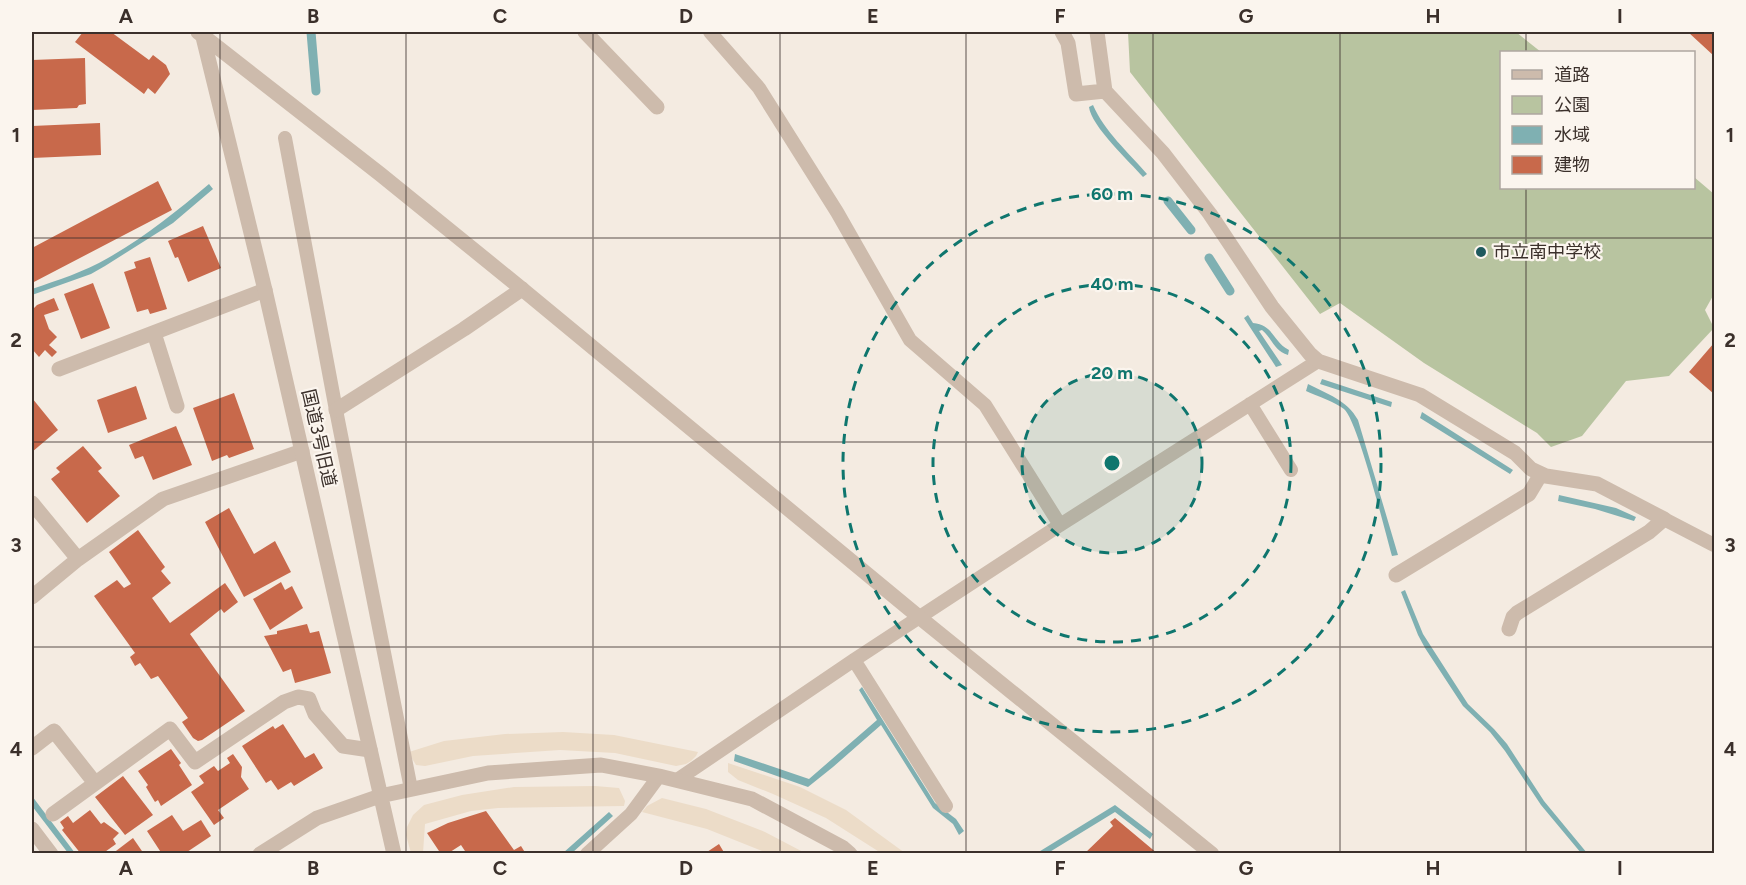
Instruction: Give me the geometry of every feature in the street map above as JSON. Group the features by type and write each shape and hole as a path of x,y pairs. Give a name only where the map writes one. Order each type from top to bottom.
{"street":[{"path":"585,32 657,107"},
{"path":"1062,32 1068,44 1076,94 1106,91"},
{"path":"1097,32 1106,91 1169,162 1210,214 1272,307 1318,361 1420,394 1515,453 1531,469 1546,477 1597,484 1664,519 1648,532 1517,613 1509,629"},
{"path":"201,33 522,289 919,617 1212,854"},
{"name":"国道3号旧道","path":"201,33 265,290 394,854"},
{"path":"336,410 464,329 522,289"},
{"path":"59,369 265,290"},
{"path":"154,333 177,406"},
{"path":"32,597 78,559 163,499 302,451"},
{"path":"1396,575 1530,494 1541,474"},
{"path":"32,503 78,559"},
{"path":"52,814 170,729 195,762 284,702 298,697 309,699 315,714 343,746 370,750"},
{"path":"32,748 54,731 95,783"},
{"path":"260,854 317,818 380,796 488,773 601,765 677,780 752,799 850,854"},
{"path":"32,829 51,854"}],"lane":[{"path":"710,32 759,88 837,212 910,340 985,405 1060,525"},
{"path":"285,138 411,789"},
{"path":"677,780 919,617 1318,361"},
{"path":"1250,404 1291,470"},
{"path":"1664,519 1714,545"},
{"path":"854,660 946,806"},
{"path":"587,854 631,814 659,776"}],"green space":[{"name":"市立南中学校","path":"1128,32 1516,32 1540,51 1500,51 1500,189 1695,189 1695,178 1714,194 1714,294 1705,310 1714,328 1669,376 1626,381 1582,436 1551,447 1537,433 1424,363 1340,303 1320,314 1130,72"}],"shaded area":[{"path":"563,732 614,735 698,752 691,761 676,766 615,753 560,750 473,756 425,766 416,765 409,752 444,741 505,734"},
{"path":"728,763 800,787 846,810 905,853 881,853 826,818 738,780 728,772"},
{"path":"514,787 619,788 625,801 624,806 498,808 471,811 425,824 423,853 411,853 406,835 407,827 413,815 424,805 462,795"},
{"path":"662,798 706,809 765,832 805,853 767,853 707,829 642,812 647,806"}],"water":[{"path":"1093,105 1110,133 1147,174 1143,177 1096,124 1089,107"},
{"path":"209,184 213,189 173,223 105,266 91,274 32,295 32,289 80,272 122,250"},
{"path":"1248,315 1253,323 1260,324 1269,330 1289,350 1288,355 1283,353 1262,330 1259,331 1282,365 1276,367 1244,318"},
{"path":"1322,379 1392,402 1391,407 1320,384"},
{"path":"1308,384 1342,402 1358,420 1398,555 1392,556 1363,454 1350,418 1340,406 1306,391"},
{"path":"1422,412 1513,470 1510,474 1420,418"},
{"path":"1559,495 1616,508 1636,517 1634,521 1558,501"},
{"path":"1405,590 1423,634 1468,704 1507,744 1544,801 1587,853 1581,853 1541,805 1490,732 1463,706 1418,635 1401,592"},
{"path":"862,687 935,803 956,819 964,831 959,835 953,824 933,808 881,725 808,787 734,761 735,754 809,779 877,720 859,690"},
{"path":"32,796 75,853 68,853 32,806"},
{"path":"1115,805 1153,834 1150,839 1115,812 1048,853 1037,853"},
{"path":"609,812 613,816 572,853 563,853"}],"building":[{"path":"83,32 111,32 149,60 153,55 166,65 170,74 155,94 148,88 144,94 75,42"},
{"path":"1688,32 1714,32 1714,56"},
{"path":"85,58 86,104 79,105 77,108 32,110 32,60"},
{"path":"100,123 101,155 32,158 32,126"},
{"path":"158,181 172,210 32,283 32,248"},
{"path":"203,226 221,268 188,282 178,257 175,258 168,241"},
{"path":"150,257 167,309 150,314 148,309 137,312 124,272 136,268 134,262"},
{"path":"93,283 110,328 81,339 64,294"},
{"path":"54,298 59,310 44,315 49,329 57,337 49,345 57,352 52,357 45,350 39,357 32,349 32,310 37,305"},
{"path":"1714,343 1714,394 1689,372"},
{"path":"136,386 147,419 108,433 97,400"},
{"path":"234,393 254,449 212,461 193,408"},
{"path":"32,398 58,430 32,452"},
{"path":"176,426 192,465 153,480 143,456 135,459 129,445"},
{"path":"83,446 102,468 98,471 120,496 87,523 51,479 60,472 56,468"},
{"path":"229,508 254,554 275,541 291,572 244,597 205,522"},
{"path":"138,530 165,567 161,571 171,583 152,598 170,623 225,583 238,602 224,613 221,609 190,634 245,711 202,740 198,741 193,738 182,722 188,718 158,676 151,679 140,663 135,666 130,657 135,653 94,596 117,580 124,588 131,584 109,552"},
{"path":"281,582 285,590 292,586 303,608 270,630 253,599"},
{"path":"307,624 310,633 319,631 331,673 295,683 291,669 283,672 264,636"},
{"path":"283,724 305,758 314,753 323,768 294,786 291,782 278,790 271,780 266,783 242,746 273,726 275,729"},
{"path":"171,749 192,785 161,806 158,800 155,802 146,787 148,785 138,771"},
{"path":"233,754 242,767 241,777 249,789 218,810 224,818 214,825 191,792 204,783 199,776 214,766 218,771 230,763 227,758"},
{"path":"123,776 153,815 125,835 95,797"},
{"path":"90,810 101,824 104,822 119,833 113,839 116,844 102,854 81,854 62,830 64,828 60,822 68,816 73,823"},
{"path":"486,811 514,850 521,846 526,854 467,854 461,845 447,854 441,854 427,833 448,823"},
{"path":"172,815 183,831 201,820 211,836 184,854 162,854 147,831"},
{"path":"1115,818 1158,854 1084,854 1113,826 1110,822"},
{"path":"133,838 144,854 112,854"},
{"path":"719,844 725,854 704,854"}],"waterway":[{"path":"311,32 316,91"},
{"path":"1168,201 1191,230"},
{"path":"1209,258 1230,291"}],"place":[{"name":"市立南中学校","path":"1481,252"}]}
